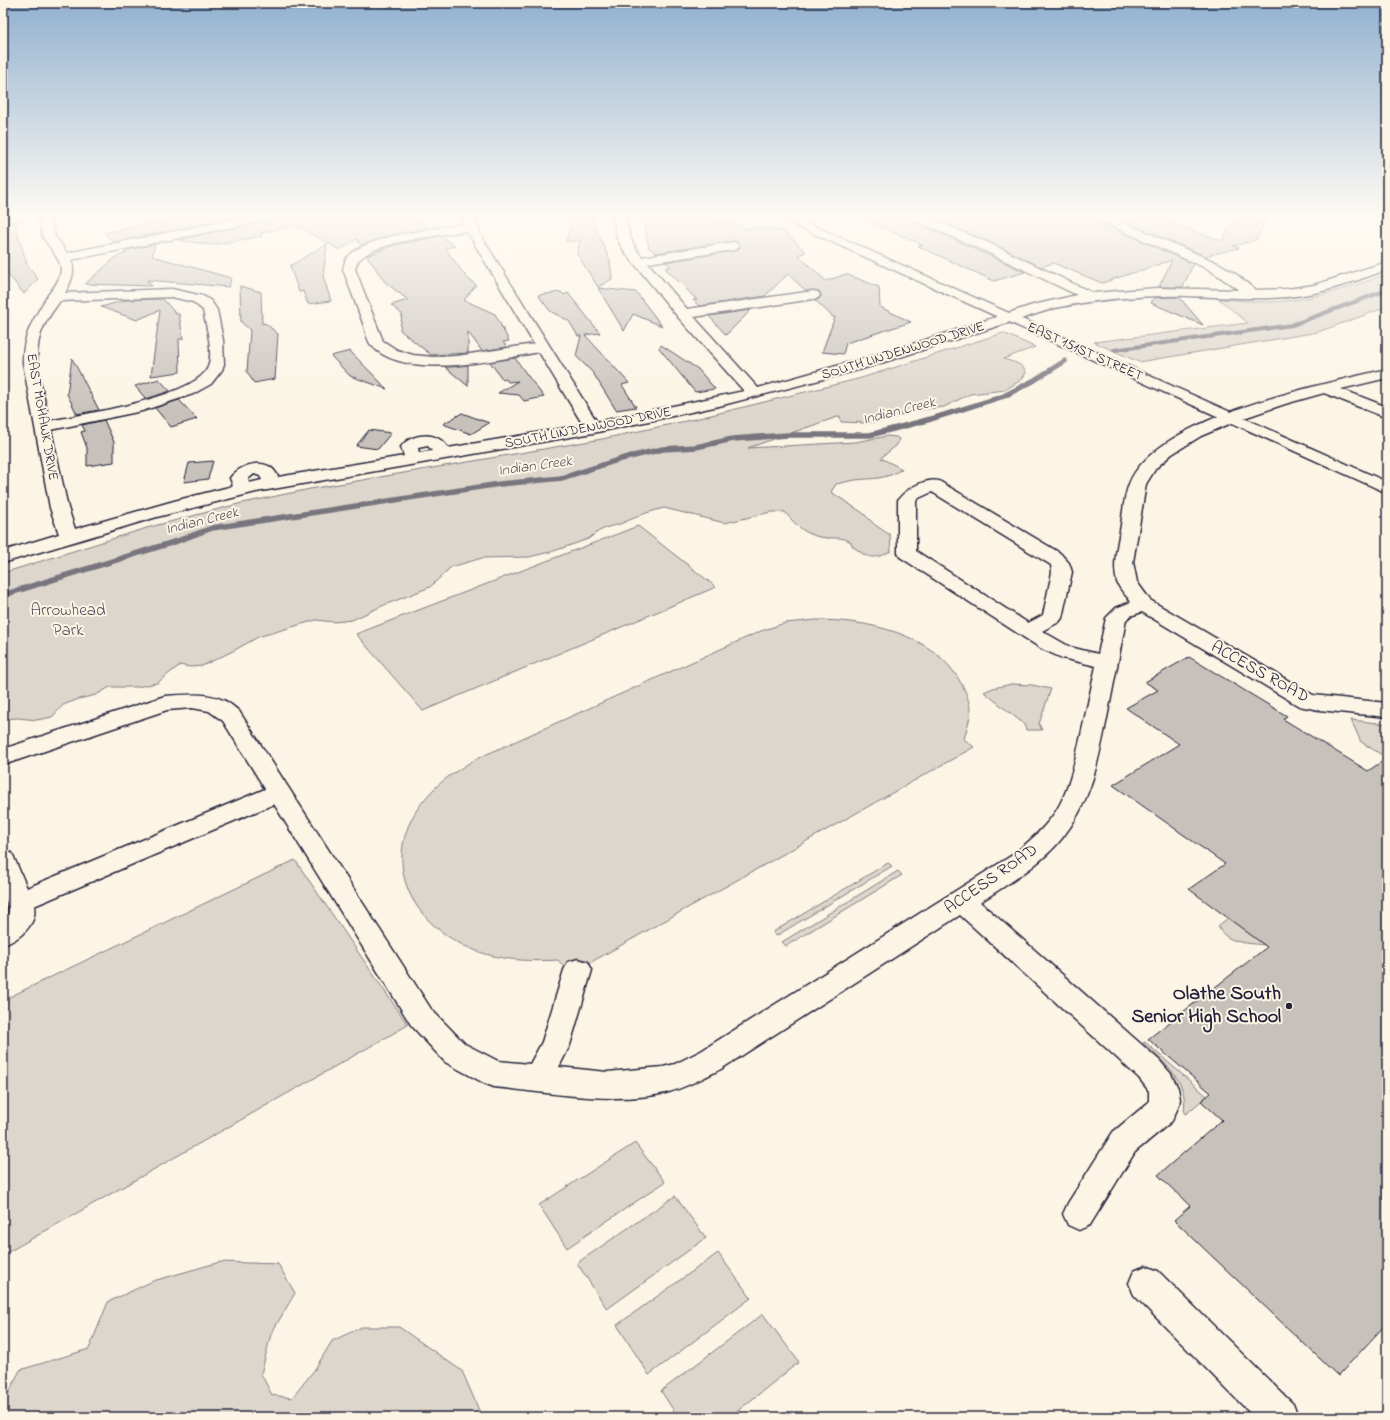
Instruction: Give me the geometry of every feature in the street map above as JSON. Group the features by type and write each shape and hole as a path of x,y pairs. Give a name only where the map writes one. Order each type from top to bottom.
{"street":[{"name":"EAST MOHAWK DRIVE","path":"62,282 39,322 29,351 42,427 59,508 69,537"},
{"path":"354,282 377,343 384,350 399,356 413,360 452,361 544,347"},
{"path":"506,282 593,428"},
{"path":"657,282 754,393"},
{"name":"EAST 151ST STREET","path":"929,282 1387,488"},
{"path":"1060,282 1091,297"},
{"path":"1238,282 1252,294"},
{"name":"SOUTH LINDENWOOD DRIVE","path":"3,557 152,512 242,489 239,478 243,473 252,470 264,470 268,473 272,484 413,459 409,447 419,442 434,442 438,445 442,455 675,412 888,358 1009,318 1064,302 1091,297 1143,292 1276,294 1324,287 1338,282"},
{"path":"42,427 138,407 167,400 185,393 209,378 215,371 217,358 210,310 206,304 198,299 172,293 54,297"},
{"path":"683,314 813,295"},
{"name":"ACCESS ROAD","path":"1387,373 1272,402 1230,418 1188,437 1159,455 1142,474 1137,484 1124,562 1127,583 1143,604 1296,695 1308,701 1387,710"},
{"path":"1325,388 1387,413"},
{"path":"1028,631 1052,618 1062,572 1060,564 1053,557 933,485 913,494 907,500 907,553 1028,631 1060,651 1106,662"},
{"name":"ACCESS ROAD","path":"3,757 165,703 192,701 215,705 231,716 421,1017 455,1053 494,1074 607,1085 663,1080 681,1075 711,1060 1020,863 1039,847 1054,831 1067,813 1084,769 1116,618 1124,612 1143,604"},
{"path":"19,902 279,792"},
{"path":"3,860 22,910 19,921 10,930 3,934"},
{"path":"961,901 1149,1069 1160,1081 1164,1089 1166,1097 1165,1105 1161,1111 1124,1142 1078,1214"},
{"path":"537,1079 556,1045 578,970"},
{"path":"1146,1283 1280,1417"}],"green space":[{"path":"1363,282 1387,282 1387,307 1318,332 1139,362 1094,342 1248,323 1219,299 1268,302 1284,301 1343,289"},
{"name":"Arrowhead Park","path":"1003,333 1035,347 1003,359 1019,365 1026,373 1021,380 1005,390 970,394 944,407 910,411 890,420 868,423 841,422 840,416 748,448 855,442 887,436 896,437 899,439 897,445 881,458 902,469 896,473 884,477 855,480 836,484 831,492 863,513 875,525 890,535 891,551 882,555 875,557 867,556 854,547 851,542 845,539 820,537 808,533 798,526 785,512 771,512 725,523 664,508 608,527 599,531 588,539 554,551 529,557 482,558 451,567 430,587 382,606 352,620 334,622 316,620 258,637 202,666 190,667 180,665 157,683 137,687 110,687 96,695 63,705 52,717 37,720 18,718 3,719 3,573 150,527 238,504 310,489 602,439 695,419 858,379"},
{"path":"638,526 716,587 423,711 356,634"},
{"path":"816,620 856,623 877,627 898,633 917,641 934,652 949,666 961,683 966,694 970,707 970,715 964,739 974,747 570,974 558,960 534,961 509,959 474,950 441,931 423,914 411,895 404,874 402,853 406,831 417,810 434,789 459,769 476,759 761,631 785,623"},
{"path":"1012,684 1032,685 1051,689 1039,724 1042,730 1026,730 1024,724 984,692 993,688"},
{"path":"1351,720 1387,724 1387,758 1361,742"},
{"path":"295,860 408,1025 3,1255 3,1000"},
{"path":"888,863 892,866 776,936 773,932"},
{"path":"898,871 902,875 786,946 782,942"},
{"path":"1228,918 1265,945 1238,942 1226,936 1221,932 1218,926"},
{"path":"1145,1042 1207,1096 1186,1114 1184,1113 1185,1102 1183,1091 1179,1082 1167,1066 1143,1043"},
{"path":"635,1143 665,1182 567,1248 539,1205"},
{"path":"675,1196 706,1238 607,1309 577,1263"},
{"path":"718,1253 751,1298 649,1375 617,1325"},
{"path":"220,1262 278,1264 295,1293 271,1334 261,1374 272,1395 292,1398 315,1369 332,1341 362,1327 399,1327 462,1371 482,1417 3,1417 3,1404 20,1370 89,1349 108,1302 153,1281"},
{"path":"763,1314 799,1362 730,1417 678,1417 661,1391"}],"building":[{"path":"15,282 35,282 24,294"},
{"path":"87,282 149,282 152,286 85,284"},
{"path":"174,282 230,282 229,287"},
{"path":"296,282 325,282 331,301 308,304 303,291 299,292"},
{"path":"385,282 472,282 476,285 464,300 495,314 509,341 503,342 507,347 482,351 468,332 468,353 431,355 400,330 402,314 391,305 408,300"},
{"path":"595,282 606,282 598,287"},
{"path":"679,282 779,282 765,296 699,306 693,300 697,300"},
{"path":"797,282 867,282 879,287 880,307 911,322 846,343 843,354 822,352 835,317 833,317 815,300 819,299 821,296 819,291 806,291"},
{"path":"1161,282 1185,282 1183,287 1159,287"},
{"path":"240,286 261,292 262,324 265,323 278,334 275,379 254,383 247,372 250,330 241,322"},
{"path":"598,288 636,292 662,326 633,314 624,331"},
{"path":"561,292 564,295 568,293 600,333 585,335 629,383 622,385 636,407 616,410 593,373 576,356 581,336 578,336 569,321 550,311 538,295"},
{"path":"1179,297 1203,325 1151,303 1154,298"},
{"path":"163,299 176,314 179,314 183,339 179,339 180,372 151,376 160,310 137,320 101,307 126,300"},
{"path":"751,310 726,335 709,316"},
{"path":"661,345 698,369 715,389 695,392 659,348"},
{"path":"350,351 387,389 350,376 331,356"},
{"path":"72,358 99,410 77,414 67,394"},
{"path":"515,358 544,397 524,401 519,395 498,393 518,381 508,382 506,379 503,380 490,362"},
{"path":"468,365 468,386 445,367 452,367"},
{"path":"159,379 170,391 146,399 135,386"},
{"path":"179,400 197,419 171,427 155,408"},
{"path":"462,413 489,423 471,434 443,424"},
{"path":"104,420 114,442 114,462 87,466 87,448 81,432 85,431 82,425"},
{"path":"369,430 391,433 378,449 356,446"},
{"path":"213,461 208,479 184,482 189,463"},
{"name":"Olathe South Senior High School","path":"1189,657 1287,716 1283,719 1368,771 1387,758 1387,1323 1338,1376 1174,1220 1190,1206 1158,1175 1222,1120 1201,1101 1211,1093 1148,1039 1267,947 1189,889 1225,864 1113,785 1179,744 1126,708 1158,690 1145,682"}],"waterway":[{"name":"Indian Creek","path":"1114,350 1292,325 1387,290"},
{"name":"Indian Creek","path":"172,543 212,528 500,484 562,478 621,459 663,449 696,447 733,439 788,435 870,435 931,419 1004,396 1033,381 1065,361"},
{"name":"Indian Creek","path":"3,595 174,542"}],"place":[{"name":"Olathe South Senior High School","path":"1289,1006"}]}
